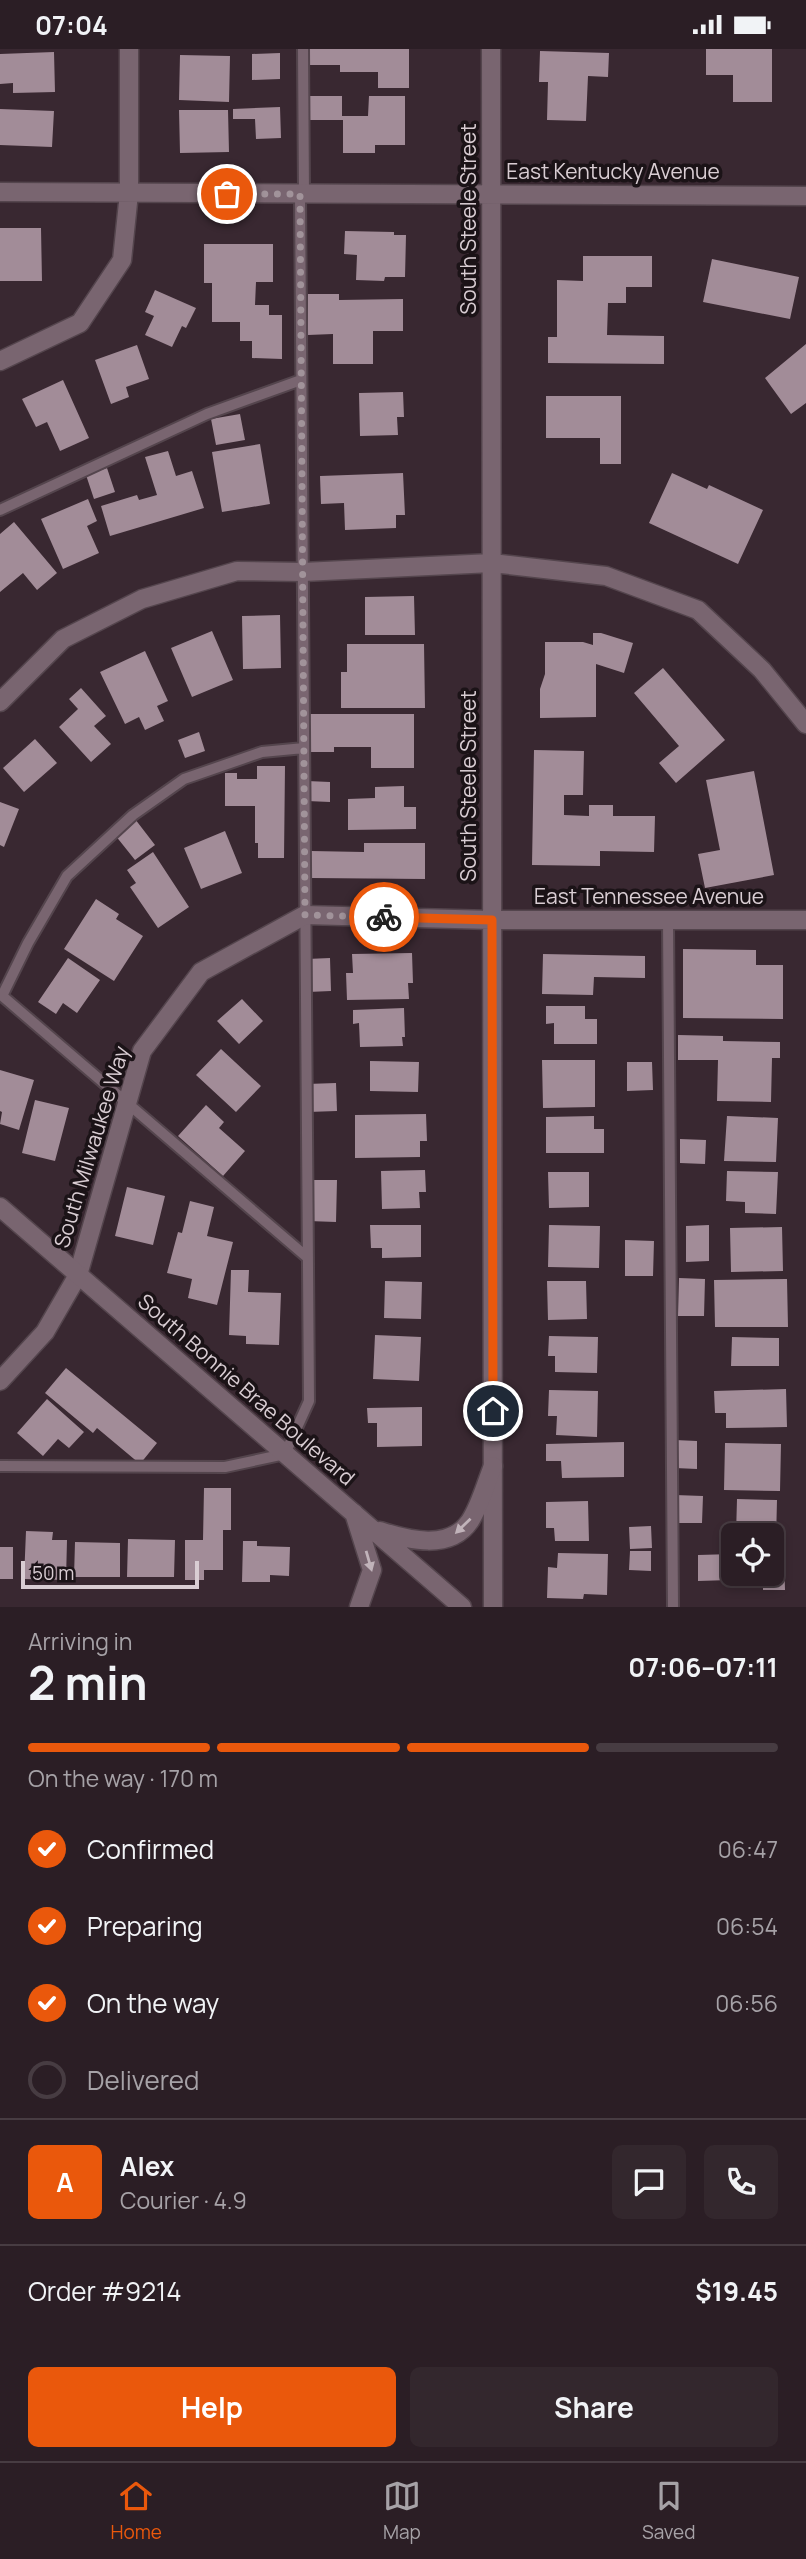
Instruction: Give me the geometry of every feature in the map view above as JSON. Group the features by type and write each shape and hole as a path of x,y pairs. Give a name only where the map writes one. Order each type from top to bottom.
{"street":[{"path":"0,361 80,323 122,260 129,193 129,49"},
{"name":"South Steele Street","path":"491,49 493,1607"},
{"name":"East Kentucky Avenue","path":"0,193 806,196"},
{"path":"0,702 64,639 142,599 237,571 303,572 492,563 606,576 698,610 762,670 806,725"},
{"path":"305,915 492,920"},
{"name":"South Milwaukee Way","path":"0,1381 45,1332 78,1275 142,1051 201,972 305,915"},
{"name":"East Tennessee Avenue","path":"492,920 806,920"},
{"name":"South Bonnie Brae Boulevard","path":"0,1207 462,1607"},
{"path":"372,1529 400,1538 430,1542 452,1536 469,1523 493,1466"},
{"path":"354,1513 372,1570 359,1607"}],"lane":[{"path":"0,1467 225,1467 285,1454 309,1401 301,380 303,49"},
{"path":"0,510 206,414 301,380"},
{"path":"304,748 262,751 184,779 133,815 67,876 1,995 308,1258"},
{"path":"668,920 673,1607"}],"building":[{"path":"304,49 409,49 409,88 378,88 378,72 340,72 340,65 304,65"},
{"path":"706,49 772,49 772,102 733,102 733,75 706,75"},
{"path":"540,51 609,53 608,77 588,76 586,121 547,120 548,82 539,82"},
{"path":"54,52 55,92 13,93 13,83 0,84 0,54"},
{"path":"280,53 280,79 252,80 252,54"},
{"path":"180,55 230,56 229,102 179,100"},
{"path":"306,96 342,96 342,116 368,116 369,96 405,96 405,145 375,145 375,153 343,153 343,120 306,120"},
{"path":"280,107 281,138 256,139 255,119 233,119 233,109"},
{"path":"0,109 54,111 52,147 0,145"},
{"path":"179,110 228,110 229,152 180,153"},
{"path":"0,228 41,228 42,281 0,281"},
{"path":"345,231 394,232 394,235 406,235 405,277 385,277 384,281 356,280 357,255 344,254"},
{"path":"204,244 273,244 273,282 256,282 255,305 269,305 269,315 282,315 282,359 252,358 252,341 240,341 240,322 212,322 212,283 204,283"},
{"path":"583,256 652,256 652,287 626,287 626,303 608,303 607,335 664,336 664,364 548,363 548,337 557,337 557,280 583,281"},
{"path":"712,259 799,277 790,319 703,302"},
{"path":"155,290 196,308 186,328 182,326 172,347 145,335 154,316 145,312"},
{"path":"308,294 339,294 339,300 403,299 403,331 373,331 373,364 333,364 333,334 308,335"},
{"path":"806,344 806,403 791,414 765,378"},
{"path":"137,345 149,379 126,387 129,397 111,404 95,360"},
{"path":"63,380 89,438 60,451 47,422 36,427 22,399"},
{"path":"403,392 404,417 397,417 398,435 360,436 359,393"},
{"path":"546,396 621,396 621,464 600,464 600,438 546,438"},
{"path":"240,414 245,440 216,445 211,419"},
{"path":"260,444 270,504 222,512 212,452"},
{"path":"168,451 176,476 192,471 204,508 110,536 101,506 137,495 139,500 157,495 145,457"},
{"path":"107,468 115,492 94,499 86,475"},
{"path":"403,473 405,515 396,515 396,528 345,530 344,503 321,504 320,476"},
{"path":"672,473 707,489 709,485 763,510 738,564 649,523"},
{"path":"88,499 97,521 87,526 99,553 63,569 41,519"},
{"path":"14,522 57,573 37,590 23,573 0,592 0,534"},
{"path":"414,596 415,635 365,635 365,597"},
{"path":"280,615 281,668 243,669 242,616"},
{"path":"212,631 233,680 192,697 171,648"},
{"path":"593,633 633,643 624,673 596,664 596,717 540,718 540,689 545,674 545,642 583,642 593,645"},
{"path":"347,644 424,644 425,708 341,708 341,672 347,672"},
{"path":"145,651 168,701 157,706 164,721 145,730 139,717 125,724 100,672"},
{"path":"663,668 725,740 676,783 659,763 679,746 634,693"},
{"path":"81,688 106,716 94,726 111,744 91,762 59,727 78,709 69,699"},
{"path":"307,714 414,714 414,768 371,768 371,747 334,747 334,752 307,752"},
{"path":"199,732 205,751 185,758 178,740"},
{"path":"35,739 57,763 24,792 3,768"},
{"path":"534,750 584,751 583,795 564,795 564,815 589,816 589,805 613,805 613,816 655,816 654,852 600,851 600,866 532,865"},
{"path":"257,766 285,766 284,858 258,858 258,843 255,843 255,806 225,806 225,773 237,773 237,779 257,779"},
{"path":"754,771 774,875 705,888 698,854 720,850 706,780"},
{"path":"307,781 330,782 330,802 307,801"},
{"path":"404,786 404,807 416,807 416,829 348,830 348,799 375,798 375,787"},
{"path":"0,802 19,809 4,847 0,845"},
{"path":"135,819 155,845 135,860 115,835"},
{"path":"225,831 242,873 201,889 184,848"},
{"path":"364,843 425,843 425,879 311,878 311,851 364,852"},
{"path":"153,852 189,907 158,928 130,887 136,883 127,870"},
{"path":"96,899 119,914 116,919 143,936 114,981 64,949"},
{"path":"683,949 756,950 756,965 783,965 783,1019 683,1018"},
{"path":"412,953 413,983 408,983 409,999 347,1000 346,973 353,973 352,954"},
{"path":"543,954 645,956 645,978 594,977 593,995 542,994"},
{"path":"68,958 100,980 77,1013 63,1003 56,1014 38,1002"},
{"path":"330,958 331,991 308,992 307,959"},
{"path":"242,999 263,1021 239,1044 217,1021"},
{"path":"546,1006 585,1006 585,1019 597,1019 597,1044 554,1044 554,1023 546,1024"},
{"path":"404,1008 403,1046 360,1047 359,1023 353,1024 353,1010"},
{"path":"678,1035 723,1036 723,1041 780,1042 780,1058 772,1058 771,1102 717,1101 718,1060 678,1060"},
{"path":"221,1049 261,1086 236,1112 196,1075"},
{"path":"542,1060 595,1060 595,1107 543,1108"},
{"path":"370,1061 419,1062 418,1092 370,1091"},
{"path":"627,1062 652,1062 653,1090 627,1091"},
{"path":"0,1070 34,1080 19,1130 0,1124"},
{"path":"336,1083 337,1111 308,1112 307,1084"},
{"path":"35,1100 69,1108 55,1161 22,1153"},
{"path":"206,1105 224,1122 219,1128 245,1151 223,1176 178,1136"},
{"path":"426,1114 427,1141 420,1141 420,1157 355,1158 355,1115"},
{"path":"594,1116 594,1129 604,1129 604,1153 546,1153 546,1117"},
{"path":"727,1116 778,1118 776,1162 724,1161"},
{"path":"680,1139 706,1140 705,1164 680,1163"},
{"path":"425,1170 426,1192 419,1192 420,1208 382,1209 381,1171"},
{"path":"727,1171 778,1172 776,1214 745,1213 745,1202 726,1201"},
{"path":"548,1172 589,1172 589,1207 549,1208"},
{"path":"309,1180 337,1180 336,1222 308,1221"},
{"path":"127,1187 165,1196 153,1245 115,1236"},
{"path":"190,1201 214,1207 207,1236 233,1242 217,1305 188,1298 192,1279 167,1273 178,1232 182,1233"},
{"path":"370,1225 421,1225 421,1257 382,1258 382,1248 371,1248"},
{"path":"549,1225 600,1226 599,1268 548,1267"},
{"path":"709,1225 709,1261 686,1262 686,1226"},
{"path":"782,1227 783,1271 731,1272 730,1228"},
{"path":"625,1240 654,1241 653,1276 625,1276"},
{"path":"231,1270 249,1270 248,1292 281,1293 279,1345 246,1344 246,1336 229,1335"},
{"path":"679,1278 705,1279 704,1316 678,1316"},
{"path":"787,1279 788,1327 715,1327 714,1280"},
{"path":"385,1281 422,1282 421,1319 384,1318"},
{"path":"547,1281 586,1281 587,1319 548,1320"},
{"path":"375,1335 421,1337 419,1381 373,1379"},
{"path":"549,1336 598,1337 597,1373 555,1372 555,1356 548,1356"},
{"path":"732,1337 779,1338 779,1366 731,1366"},
{"path":"66,1368 157,1443 140,1464 97,1428 93,1433 45,1393"},
{"path":"786,1389 787,1427 726,1428 726,1413 715,1413 714,1391"},
{"path":"549,1390 598,1391 597,1437 556,1435 557,1416 548,1416"},
{"path":"47,1399 84,1432 69,1448 58,1439 43,1456 17,1433"},
{"path":"422,1407 422,1446 377,1447 377,1423 368,1423 367,1408"},
{"path":"675,1440 697,1441 697,1469 675,1468"},
{"path":"624,1442 624,1477 562,1478 561,1461 546,1461 546,1444"},
{"path":"725,1443 781,1444 780,1491 724,1490"},
{"path":"204,1488 231,1488 231,1530 223,1530 223,1570 204,1570 204,1580 185,1580 185,1540 203,1540"},
{"path":"675,1495 703,1496 702,1523 675,1523"},
{"path":"737,1499 777,1500 776,1523 736,1523"},
{"path":"588,1501 589,1541 555,1541 554,1528 546,1528 546,1502"},
{"path":"651,1526 652,1548 630,1549 629,1527"},
{"path":"26,1531 53,1532 52,1540 67,1540 66,1580 24,1579"},
{"path":"128,1539 175,1540 174,1577 127,1577"},
{"path":"243,1541 257,1541 257,1546 290,1547 289,1576 270,1575 270,1582 242,1582"},
{"path":"75,1542 120,1543 120,1577 74,1577"},
{"path":"0,1547 13,1547 13,1579 0,1579"},
{"path":"630,1551 651,1551 651,1571 629,1570"},
{"path":"558,1553 608,1554 607,1595 584,1594 583,1599 547,1598 548,1567 557,1568"},
{"path":"784,1553 785,1590 763,1590 763,1586 784,1586"},
{"path":"721,1554 721,1580 698,1581 698,1555"}],"way so far":[{"path":"227,194 300,194 305,915 384,917"}],"route":[{"path":"384,917 492,920 493,1411"}]}
